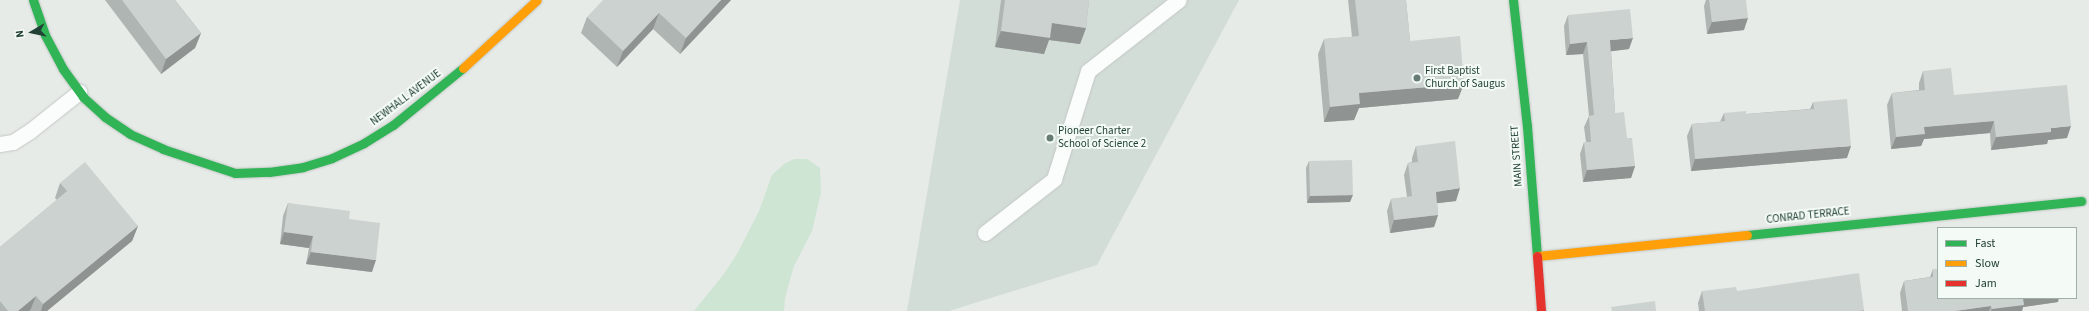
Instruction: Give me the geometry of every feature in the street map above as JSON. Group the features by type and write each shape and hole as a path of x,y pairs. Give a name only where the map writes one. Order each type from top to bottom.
{"street":[{"name":"NEWHALL AVENUE","path":"33,0 45,35 63,69 79,92 105,117 130,134 195,161 235,173 269,172 303,167 332,158 364,143 394,125 458,73 537,0"},
{"name":"MAIN STREET","path":"1513,0 1526,126 1541,311"},
{"name":"CONRAD TERRACE","path":"1537,256 2081,201"}],"lane":[{"path":"985,233 1054,178 1088,71 1161,6 1179,0"},
{"path":"0,144 13,142 30,131 79,92"}],"shaded area":[{"name":"Pioneer Charter School of Science 2","path":"960,0 1239,0 1097,265 949,311 907,311"}],"green space":[{"path":"794,159 807,159 820,168 821,193 812,231 794,266 785,298 784,311 694,311 723,275 737,254 759,211 772,175 784,164"}],"building":[{"path":"122,0 175,0 201,33 166,59"},
{"path":"603,0 721,0 686,38 659,13 623,51 587,17"},
{"path":"1005,0 1089,0 1086,28 1052,23 1050,38 1001,31"},
{"path":"1355,0 1406,0 1410,41 1460,36 1464,84 1359,93 1360,104 1330,107 1324,39 1359,36"},
{"path":"1709,0 1746,0 1748,18 1712,22"},
{"path":"1630,9 1633,38 1610,40 1615,113 1624,112 1627,138 1632,138 1635,166 1587,170 1584,142 1591,142 1589,116 1594,115 1587,42 1570,44 1568,15"},
{"path":"1951,68 1954,95 2067,85 2071,126 2051,128 2051,132 1996,137 1994,121 1924,127 1925,134 1896,137 1892,93 1925,90 1923,71"},
{"path":"1847,99 1851,146 1695,159 1692,124 1725,121 1724,113 1746,111 1746,114 1814,109 1813,102"},
{"path":"1455,141 1460,188 1436,192 1438,215 1394,220 1391,199 1412,196 1408,163 1418,162 1416,146"},
{"path":"1352,160 1353,195 1310,196 1309,161"},
{"path":"85,162 138,226 43,304 36,296 18,311 8,311 0,301 0,247 67,191 60,183"},
{"path":"288,203 350,211 349,219 380,223 376,260 311,252 313,236 284,232"},
{"path":"1933,269 1937,269 1937,299 2023,299 2024,305 1992,309 1991,306 1955,311 1908,311 1904,281 1933,277"},
{"path":"1859,273 1864,310 1860,311 1705,311 1702,291 1736,287 1737,291"},
{"path":"1655,301 1656,311 1612,311 1611,307"}],"traffic: fast":[{"path":"33,0 45,35 63,69 83,97 105,117 130,134 163,149 235,173 269,172 303,167 332,158 364,143 393,125 463,68"},
{"path":"1513,0 1527,126 1537,256"},
{"path":"1747,235 2081,201"}],"traffic: slow":[{"path":"463,68 537,0"},
{"path":"1537,256 1747,235"}],"traffic: jam":[{"path":"1537,256 1541,311"}],"place":[{"name":"First Baptist Church of Saugus","path":"1417,78"},
{"name":"Pioneer Charter School of Science 2","path":"1050,138"}]}
